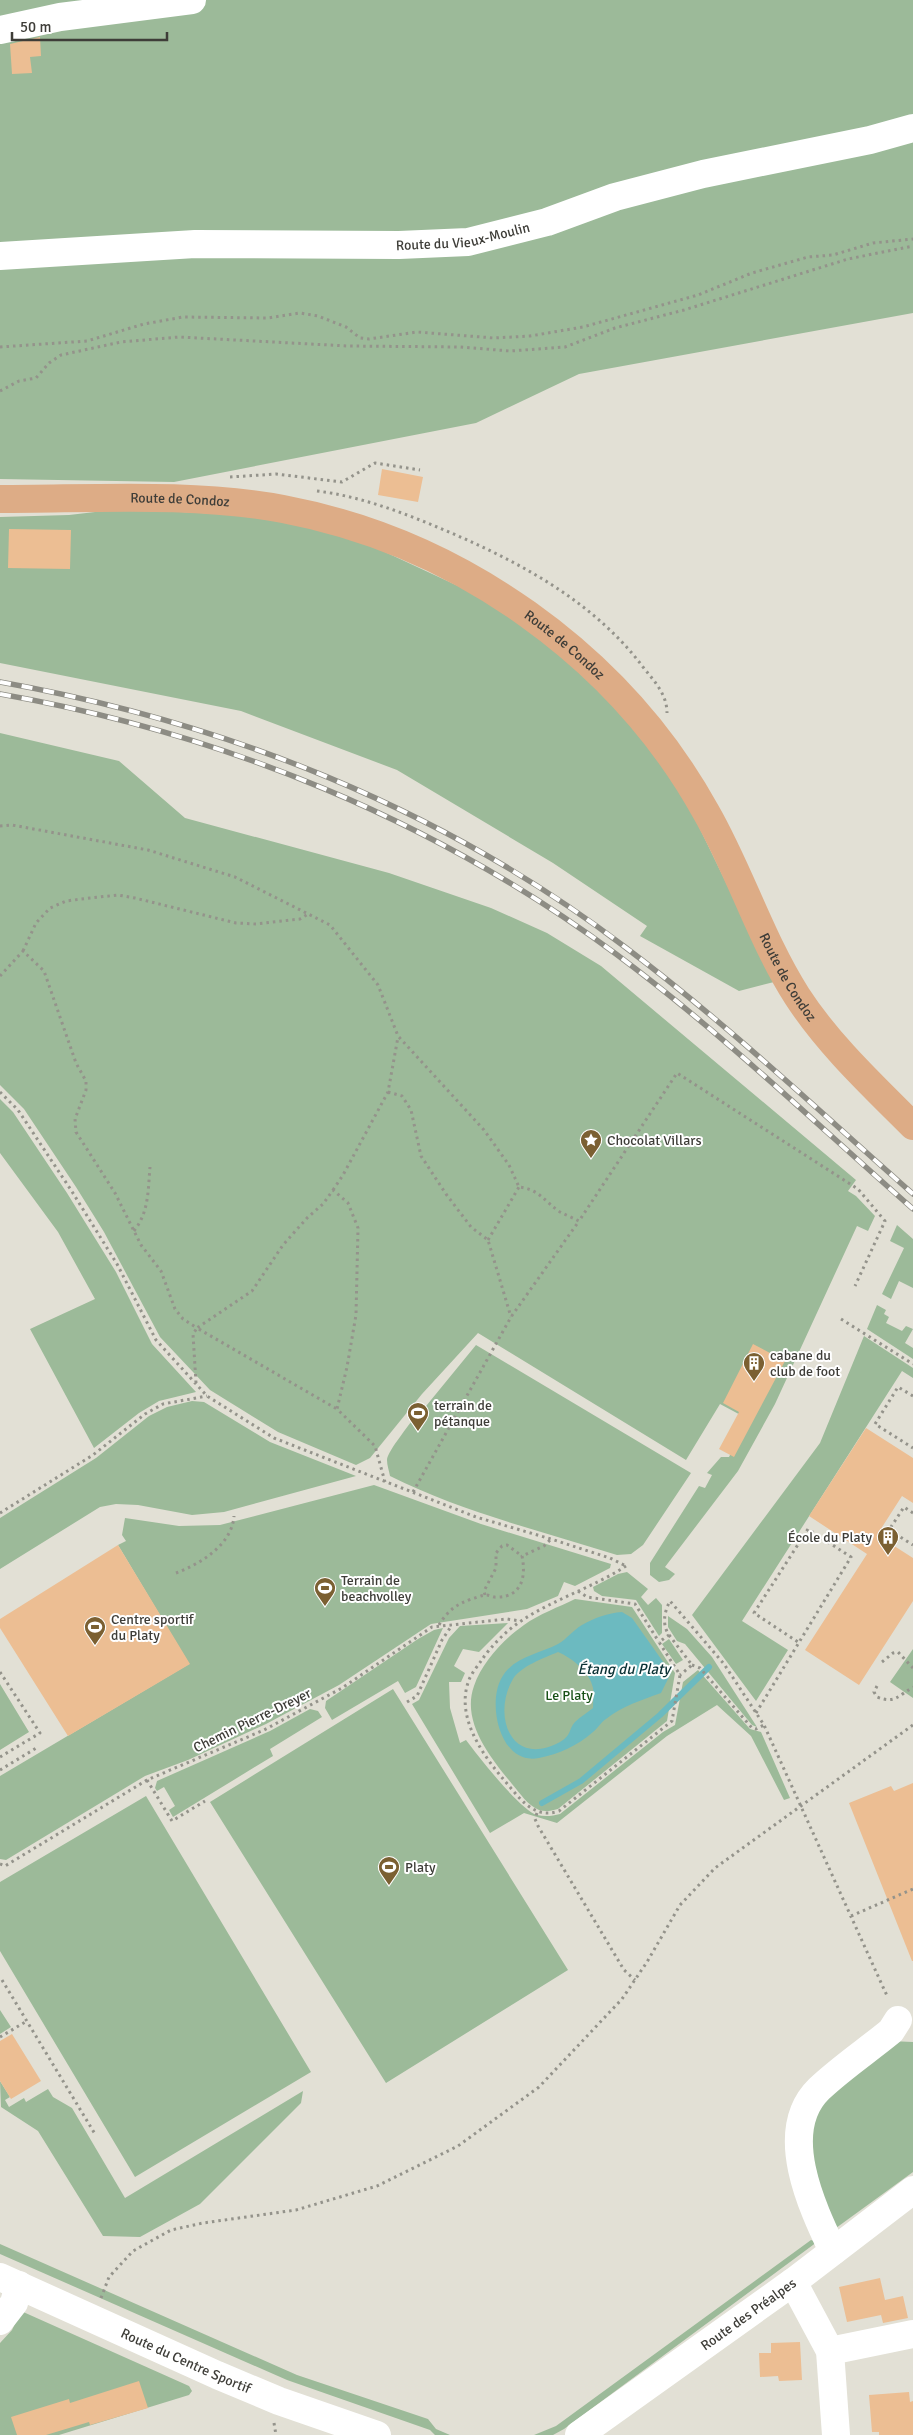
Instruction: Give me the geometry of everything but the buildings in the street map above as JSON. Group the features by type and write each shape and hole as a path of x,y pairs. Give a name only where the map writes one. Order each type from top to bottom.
{"main road":[{"name":"Route de Condoz","path":"0,499 191,498 281,509 379,534 477,581 534,617 597,671 659,740 706,811 776,960 797,997 824,1034 913,1126"}],"street":[{"path":"0,30 60,17 192,0"},
{"name":"Route du Vieux-Moulin","path":"0,256 195,244 468,242 547,222 616,197 703,174 870,140 913,128"},
{"path":"833,2251 816,2217 802,2176 801,2126 808,2105 818,2090 891,2031 898,2020"},
{"name":"Route des Préalpes","path":"579,2435 793,2282 913,2190"},
{"path":"793,2282 830,2350 836,2435"},
{"path":"0,2321 14,2302 7,2283"},
{"name":"Route du Centre Sportif","path":"7,2283 93,2318 244,2386 377,2435"},
{"path":"830,2350 913,2334"}],"path":[{"path":"0,347 87,342 144,324 183,317 268,318 300,313 318,316 346,327 360,338 369,339 416,332 494,338 530,336 583,327 698,295 752,273 808,257 833,255 873,244 913,240"},
{"path":"0,391 19,381 36,378 49,363 61,355 121,342 178,338 348,346 460,347 510,351 565,346 615,328 684,310 848,259 913,246"},
{"path":"228,477 276,474 342,482 375,463 420,470"},
{"path":"0,826 12,825 148,850 235,878 330,925 378,985 398,1036 484,1130 509,1165 519,1187"},
{"path":"0,976 23,951 36,923 50,908 66,901 118,895 236,923 256,924 300,919 308,914"},
{"path":"23,951 44,971 76,1063 86,1081 86,1090 75,1119 76,1132 115,1193 141,1245 161,1271 175,1310 183,1319 337,1409 375,1446 385,1482"},
{"path":"196,1384 193,1334 198,1328 252,1291 283,1245 307,1218 323,1204 343,1175 388,1092 398,1036"},
{"path":"413,1492 510,1317 579,1221 677,1073 858,1189 885,1221 855,1286"},
{"path":"0,1092 18,1110 118,1264 156,1340 207,1396 274,1438 476,1517 610,1558 626,1566 520,1621 489,1649 469,1680 466,1699 468,1724 486,1759 526,1804 537,1812 550,1814 559,1811 672,1722 680,1675 692,1665"},
{"path":"388,1092 402,1096 411,1110 422,1156 446,1194 471,1227 488,1240 510,1317"},
{"path":"134,1232 142,1220 147,1204 150,1167"},
{"path":"519,1187 530,1188 540,1193 559,1211 579,1221"},
{"path":"488,1240 519,1187"},
{"path":"332,1190 348,1203 358,1228 356,1315 337,1409"},
{"path":"841,1319 913,1364"},
{"path":"913,1396 898,1387 875,1424 913,1448"},
{"path":"0,1513 93,1455 145,1414 163,1404 207,1396"},
{"path":"913,1512 904,1507 889,1530 913,1545"},
{"path":"176,1573 203,1560 223,1542 233,1526 234,1516"},
{"path":"756,1714 851,1557 808,1529 754,1613 798,1642"},
{"path":"522,1556 544,1546 551,1539"},
{"path":"439,1625 455,1605 485,1595 497,1598 508,1595 518,1588 524,1581 525,1570 522,1556 507,1546 502,1546 496,1553 496,1568 484,1591 485,1595"},
{"path":"578,1591 587,1597 635,1604 680,1675"},
{"path":"764,1725 756,1729 752,1728 708,1676 700,1668 692,1665 664,1628 666,1608 670,1602 724,1664 764,1725 898,2020"},
{"name":"Chemin Pierre-Dreyer","path":"0,1869 148,1780 264,1730 342,1688 432,1627 507,1620 520,1621"},
{"path":"407,1702 417,1696 442,1640 453,1624"},
{"path":"659,1642 669,1634"},
{"path":"882,1662 893,1653 898,1652 913,1668"},
{"path":"0,1672 40,1733 0,1757"},
{"path":"878,1686 874,1692 877,1697 887,1701 897,1699 913,1687"},
{"path":"93,2318 109,2278 132,2251 171,2230 203,2222 296,2210 377,2186 458,2146 539,2087 622,1999 680,1905 715,1868 913,1725"},
{"path":"0,1770 38,1747"},
{"path":"148,1780 172,1821 206,1801"},
{"path":"537,1812 535,1819 538,1826 624,1970 635,1980"},
{"path":"0,1864 5,1866"},
{"path":"850,1916 913,1890"},
{"path":"1,1979 95,2134"},
{"path":"0,2037 27,2021"}],"green space":[{"path":"0,0 913,0 913,313 579,374 476,423 174,482 0,479"},
{"path":"121,509 279,517 370,545 471,592 530,629 591,681 648,745 689,806 774,982 739,991 640,936 647,926 553,863 397,770 241,711 0,663 0,517 69,515"},
{"path":"0,733 119,761 185,818 389,873 491,908 547,933 601,966 856,1180 848,1191 856,1196 875,1216 868,1231 857,1226 775,1404 738,1471 665,1567 675,1574 669,1580 659,1582 650,1575 650,1563 699,1486 705,1488 712,1475 707,1473 721,1457 729,1457 748,1419 720,1404 686,1460 478,1333 422,1394 370,1458 356,1465 278,1432 210,1390 160,1337 104,1232 76,1187 24,1109 0,1085"},
{"path":"0,1099 13,1112 67,1193 116,1272 152,1344 196,1392 159,1401 139,1413 94,1448 30,1329 95,1299 58,1232 0,1153"},
{"path":"897,1225 913,1239 913,1288 899,1281 891,1299 882,1294 904,1248 890,1241"},
{"path":"877,1305 886,1310 884,1314 889,1317 886,1323 902,1331 906,1326 913,1329 905,1343 913,1348 913,1359 867,1329"},
{"path":"864,1336 913,1368 913,1378 902,1371 742,1621 788,1650 756,1701 692,1615 820,1443"},
{"path":"476,1345 691,1473 643,1545 631,1554 617,1555 473,1510 417,1489 390,1476 387,1460 396,1443 420,1409 422,1411"},
{"path":"192,1401 204,1402 270,1442 356,1476 224,1512 192,1515 138,1505 116,1504 100,1507 0,1569 0,1518 96,1458 149,1416 167,1407"},
{"path":"374,1485 481,1524 611,1564 610,1568 575,1586 564,1582 558,1596 527,1609 431,1624 339,1685 266,1724 188,1760 145,1776 6,1860 0,1859 0,1776 189,1664 118,1545 126,1541 122,1535 125,1518 179,1526 220,1525"},
{"path":"627,1572 648,1589 641,1597 648,1605 656,1598 662,1605 662,1633 659,1636 636,1600 602,1596 594,1591 593,1587 618,1574"},
{"name":"Le Platy","path":"575,1599 632,1607 675,1673 667,1721 558,1809 544,1811 535,1808 524,1799 487,1751 475,1726 471,1699 474,1686 482,1668 502,1644 530,1621"},
{"path":"668,1616 687,1629 712,1657 757,1727 752,1725 685,1644 677,1641 668,1627"},
{"path":"508,1623 479,1652 463,1649 454,1666 465,1673 461,1682 449,1682 450,1708 460,1743 466,1740 500,1782 530,1811 543,1816 560,1814 663,1732 675,1725 683,1682 698,1670 750,1729 761,1732 790,1798 784,1800 751,1736 717,1705 667,1736 557,1823 524,1813 490,1833 412,1704 419,1700 449,1638 460,1626"},
{"path":"443,1628 416,1687 405,1693 398,1681 332,1720 325,1708 326,1701 418,1639 434,1630"},
{"path":"669,1639 683,1660 676,1664 662,1644"},
{"path":"913,1649 913,1698 890,1682"},
{"path":"0,1684 29,1732 0,1750"},
{"name":"Platy","path":"393,1689 568,1970 386,2083 210,1802"},
{"path":"310,1709 318,1711 322,1717 270,1749 273,1756 173,1817 169,1810 175,1806 164,1787 157,1791 155,1788 157,1781 270,1731"},
{"path":"146,1796 311,2072 135,2177 0,1951 0,1882"},
{"path":"0,2010 11,2027 0,2034"},
{"path":"890,2041 913,2042 913,2172 836,2228 827,2216 808,2136 815,2113 831,2092"},
{"path":"0,2081 10,2097 5,2100 9,2107 24,2098 26,2102 48,2089 53,2097 72,2108 125,2198 303,2091 301,2103 200,2204 140,2237 103,2236 38,2131 1,2107"},
{"path":"811,2240 817,2242 564,2429 553,2435 534,2435 556,2426"},
{"path":"0,2244 297,2375 428,2419 436,2429 450,2435 435,2435 430,2430 287,2380 0,2254"},
{"path":"21,2311 189,2386 192,2391 189,2395 59,2435 0,2435 0,2343 12,2330"}],"water":[{"name":"Étang du Platy","path":"622,1612 632,1618 671,1673 661,1693 619,1710 604,1720 587,1737 561,1752 539,1758 526,1758 515,1753 507,1744 497,1718 497,1690 506,1672 526,1657 558,1644 587,1622 601,1616","holes":["558,1652 580,1666 588,1676 593,1688 593,1708 575,1722 568,1735 560,1742 543,1748 529,1748 518,1743 510,1734 505,1721 504,1707 507,1693 513,1679 521,1670"]}],"waterway":[{"path":"542,1803 581,1781 660,1715 709,1667"}],"railway":[{"path":"0,682 84,699 167,721 248,747 328,777 406,813 482,853 555,897 662,976 771,1067 913,1194"},
{"path":"0,694 83,711 164,732 245,758 323,788 400,823 475,862 547,906 655,984 767,1078 913,1209"}],"place":[{"name":"Chocolat Villars","path":"591,1159"},
{"name":"cabane du club de foot","path":"754,1382"},
{"name":"terrain de pétanque","path":"418,1432"},
{"name":"École du Platy","path":"888,1556"},
{"name":"Terrain de beachvolley","path":"325,1607"},
{"name":"Centre sportif du Platy","path":"95,1646"},
{"name":"Platy","path":"389,1886"}]}
